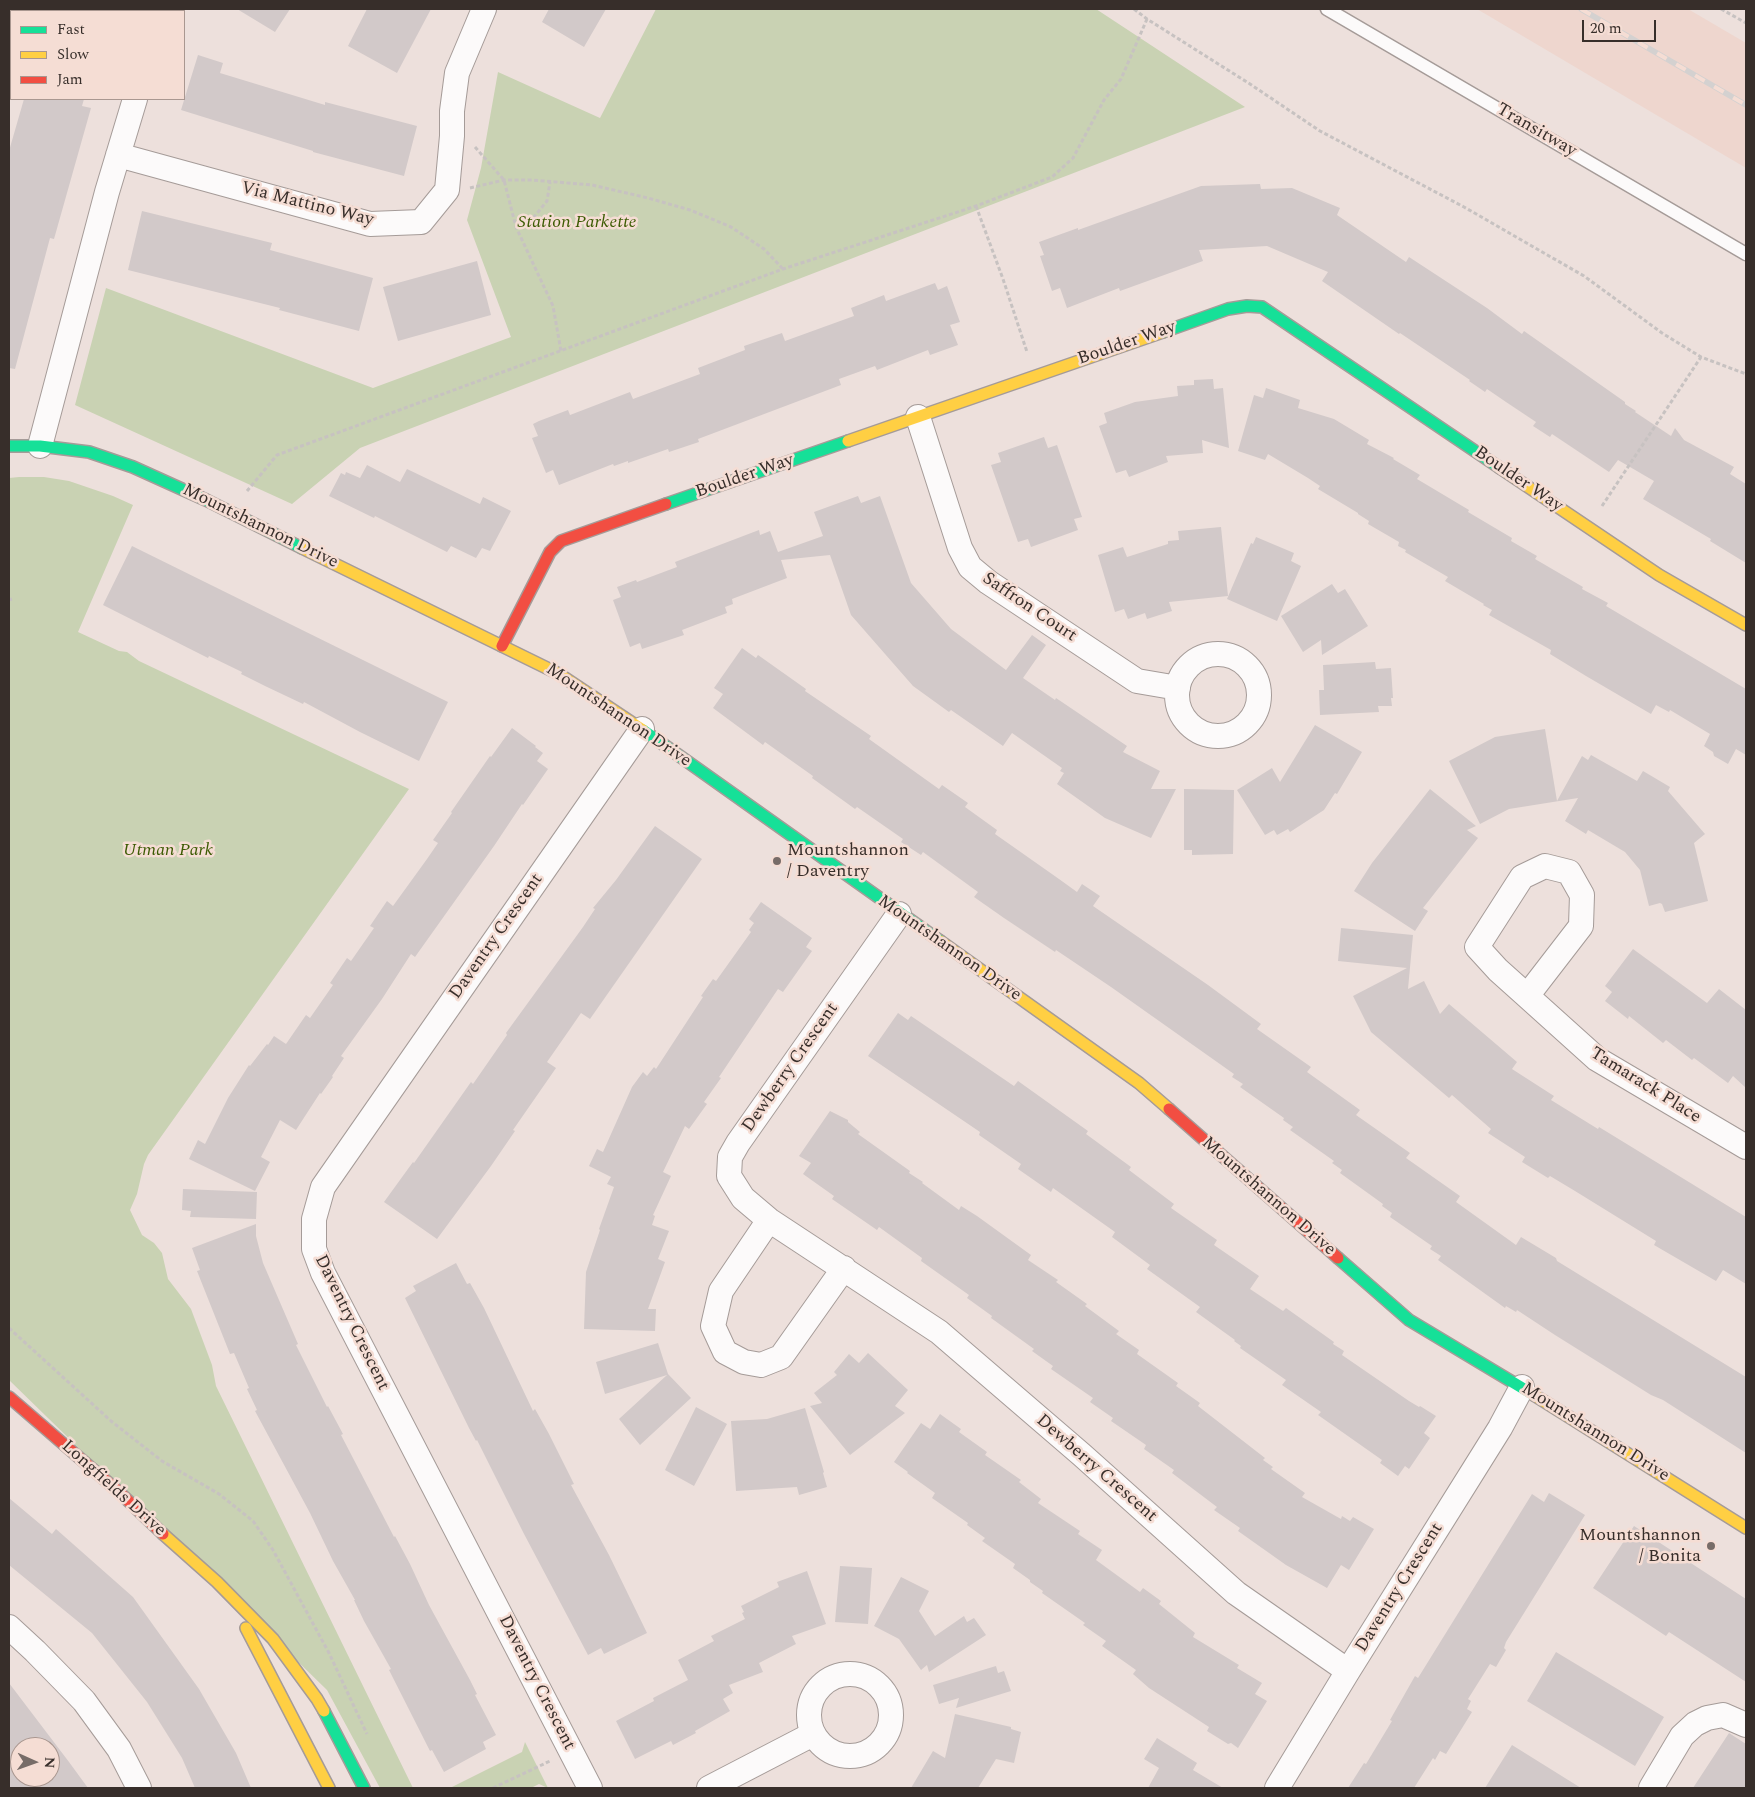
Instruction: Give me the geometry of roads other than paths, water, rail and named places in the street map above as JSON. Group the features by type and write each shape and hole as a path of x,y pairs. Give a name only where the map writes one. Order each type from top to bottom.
{"street":[{"name":"Via Mattino Way","path":"118,156 370,224 421,222 447,190 452,136 452,111 457,73 484,9"},
{"path":"40,446 135,100"},
{"name":"Boulder Way","path":"502,646 550,552 562,541 577,534 1228,309 1247,306 1262,307 1659,575 1746,625"},
{"name":"Saffron Court","path":"918,417 960,548 970,567 988,582 1137,681 1178,688"},
{"name":"Mountshannon Drive","path":"9,446 40,446 89,452 134,467 234,514 559,674 642,729 899,914 1139,1083 1409,1320 1522,1387 1746,1528"},
{"name":"Daventry Crescent","path":"590,1788 323,1273 314,1249 314,1219 323,1186 642,729"},
{"name":"Tamarack Place","path":"1527,996 1581,926 1582,895 1569,872 1545,866 1522,877 1477,947 1498,970 1597,1059 1746,1147"},
{"name":"Dewberry Crescent","path":"899,914 738,1143 730,1157 729,1176 743,1198 769,1220 940,1332 1082,1455 1236,1593 1348,1671"},
{"path":"769,1220 720,1291 713,1326 725,1352 744,1362 761,1365 781,1357 844,1268"},
{"name":"Daventry Crescent","path":"1277,1788 1494,1436 1522,1387"},
{"name":"Longfields Drive","path":"9,1397 119,1492 217,1582 273,1640 317,1699 364,1788"},
{"name":"Longfields Drive","path":"217,1582 257,1647 329,1788"},
{"path":"9,1627 35,1650 84,1701 119,1750 139,1788"},
{"path":"1651,1788 1682,1736 1694,1724 1707,1718 1724,1715 1746,1725"},
{"path":"709,1788 813,1734"}],"lane":[{"name":"Transitway","path":"1327,9 1746,254"}],"railway":[{"path":"1581,9 1746,105"}],"place":[{"name":"Mountshannon / Daventry","path":"777,861"},
{"name":"Mountshannon / Bonita","path":"1711,1546"}],"park label":[{"name":"Station Parkette","path":"577,223"},
{"name":"Utman Park","path":"168,851"}]}
